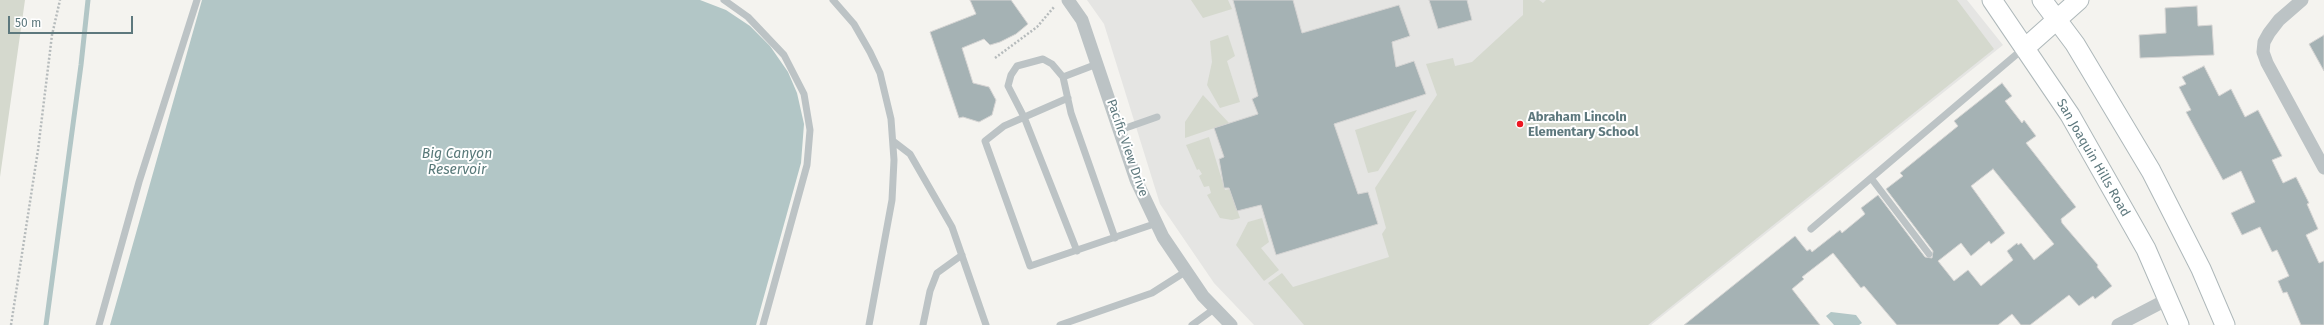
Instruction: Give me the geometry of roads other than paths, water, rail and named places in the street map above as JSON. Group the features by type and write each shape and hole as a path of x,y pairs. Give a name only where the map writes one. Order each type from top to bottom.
{"main road":[{"name":"San Joaquin Hills Road","path":"1992,0 2070,115 2146,249 2178,325"},
{"path":"2042,0 2075,44 2151,171 2201,269 2225,325"},
{"path":"2025,48 2079,0"}],"street":[{"path":"2302,0 2279,20 2269,33 2264,42 2263,52 2267,63 2324,168"},
{"name":"Pacific View Drive","path":"1073,2 1082,20 1098,64 1136,180 1157,224 1185,272 1214,309 1231,325"},
{"path":"2118,325 2168,299"}],"lane":[{"path":"99,325 139,182 196,0"},
{"path":"724,0 748,17 784,55 804,94 810,130 807,165 762,325"},
{"path":"833,0 854,24 880,73 890,119 894,160 892,200 869,325"},
{"path":"1811,229 2025,48"},
{"path":"1077,251 1024,117 1008,86 1011,75 1017,66 1043,59 1052,64 1063,77 1068,98 1115,238"},
{"path":"1063,77 1098,64"},
{"path":"1068,98 1004,126 985,141 1030,266 1157,224"},
{"path":"1120,130 1157,117"},
{"path":"892,141 910,154 952,227 986,325"},
{"path":"1871,178 1929,254"},
{"path":"923,325 930,291 937,273 962,255"},
{"path":"1060,325 1152,293 1185,272"},
{"path":"1192,325 1214,309"}],"water":[{"name":"Big Canyon Reservoir","path":"202,0 700,0 726,10 750,26 770,46 788,72 797,93 804,124 801,163 756,325 110,325"},
{"path":"1831,312 1856,315 1862,323 1859,325 1834,325 1826,316"}],"waterway":[{"path":"46,325 81,65 88,0"}],"place":[{"name":"Abraham Lincoln Elementary School","path":"1520,124"}]}
